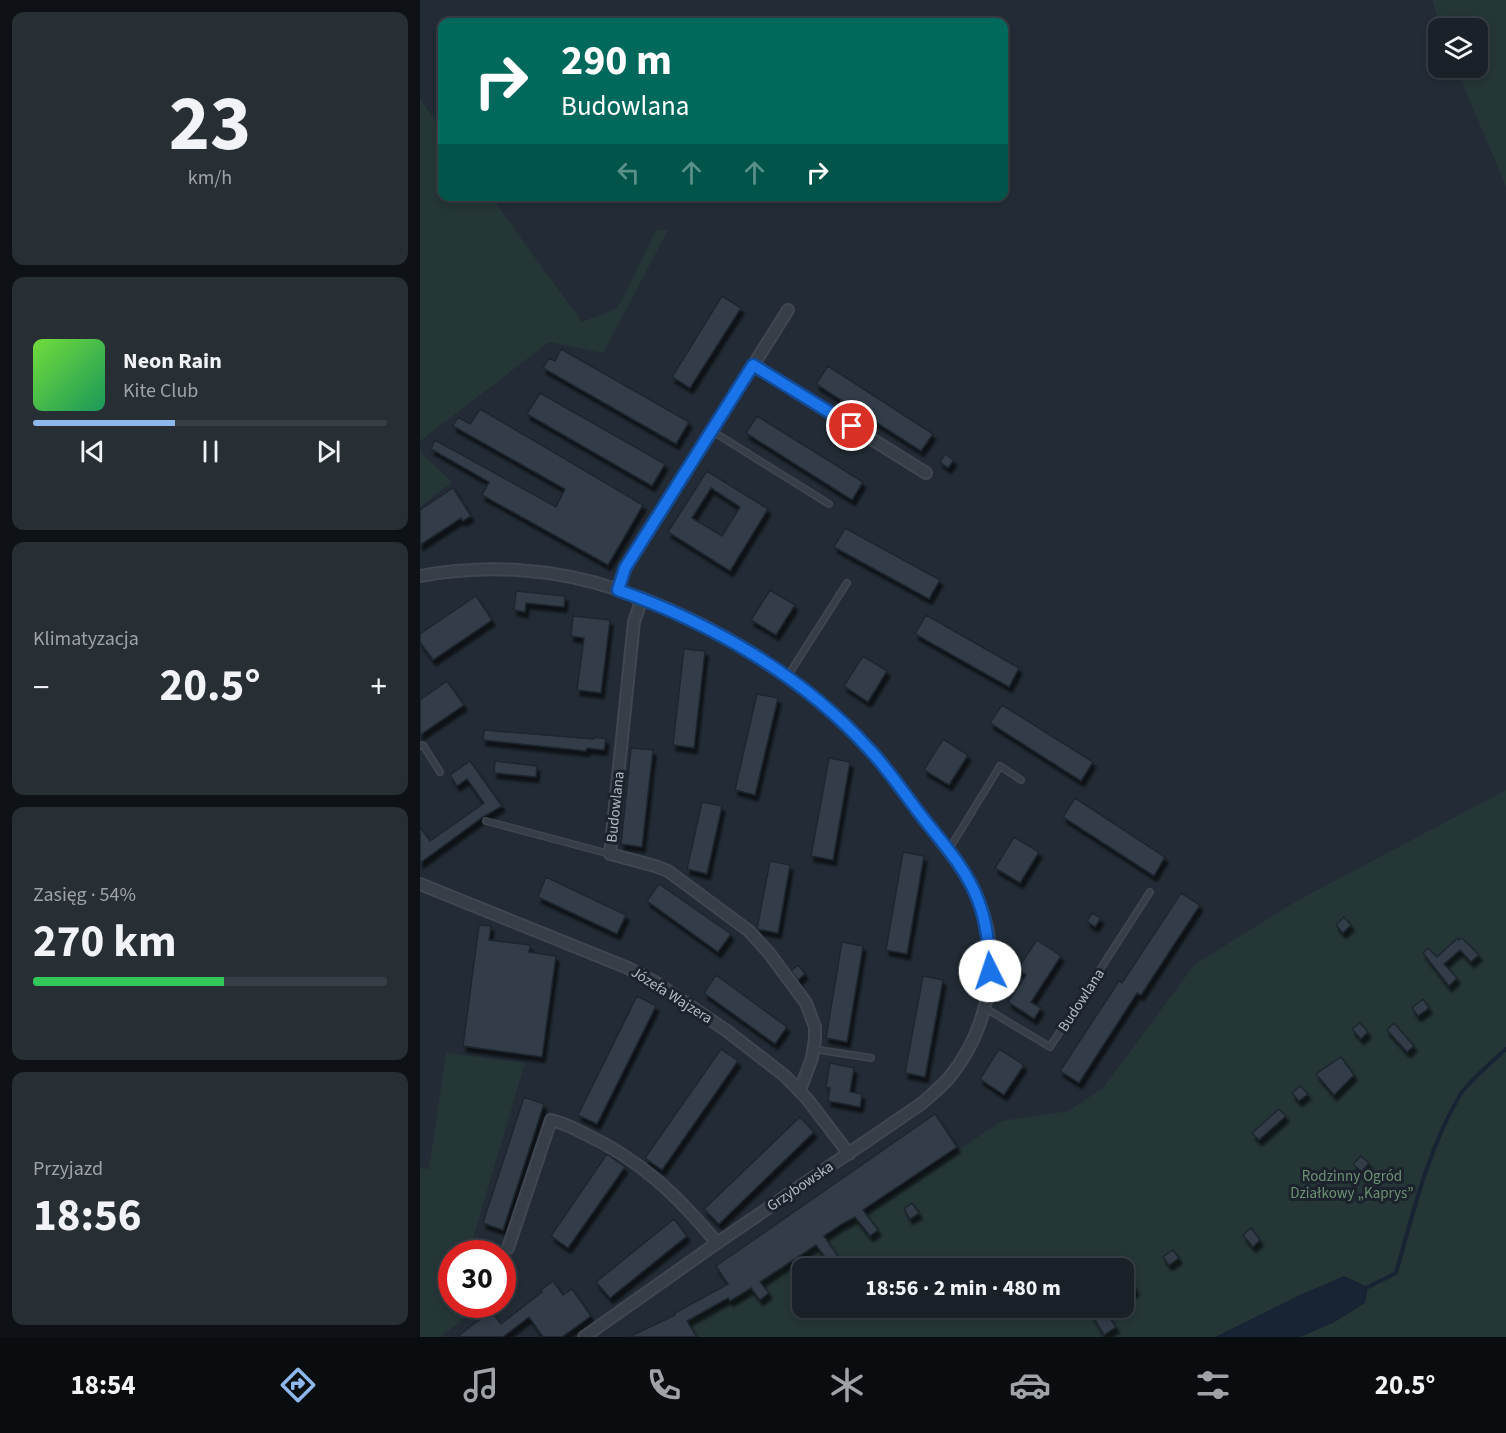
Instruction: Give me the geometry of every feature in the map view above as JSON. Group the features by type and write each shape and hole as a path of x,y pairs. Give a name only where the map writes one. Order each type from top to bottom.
{"street":[{"path":"618,590 625,568 788,310"},
{"path":"753,365 926,473"},
{"path":"420,576 484,569 532,571 582,579 642,598 709,629 787,677 830,711 870,750 948,850 974,890 986,924 990,971 986,1008"},
{"name":"Budowlana","path":"642,598 634,622 610,854 655,866 668,872 749,931 769,953 806,1003 815,1027 813,1049 800,1090"},
{"name":"Józefa Wajzera","path":"420,884 642,974 728,1031 785,1076 800,1090 849,1154"},
{"name":"Grzybowska","path":"584,1337 921,1104 948,1079 967,1049 986,1008"},
{"path":"511,1240 551,1120 567,1125 621,1152 671,1191 717,1243"}],"lane":[{"path":"712,431 829,504"},
{"path":"787,677 847,583"},
{"path":"420,747 423,745 440,772"},
{"path":"948,850 1000,766 1021,780"},
{"path":"486,821 610,854"},
{"name":"Budowlana","path":"986,1008 1050,1047 1150,892"},
{"path":"813,1049 871,1058"}],"green space":[{"path":"1432,0 1506,0 1506,186 1460,78 1488,78 1488,18 1438,18"},
{"path":"420,99 438,124 438,201 494,201 582,322 616,309 656,230 668,230 603,353 549,342 420,441"},
{"path":"420,452 452,482 420,507"},
{"name":"Rodzinny Ogród Działkowy „Kaprys”","path":"1506,790 1506,1337 654,1337 736,1298 792,1261 792,1318 1134,1318 1134,1258 796,1258 1002,1121 1069,1111 1104,1087 1194,965 1295,902"},
{"path":"446,1053 525,1063 473,1238 476,1240 438,1240 438,1318 464,1318 441,1337 420,1337 420,1168 429,1169"}],"water":[{"path":"1344,1276 1368,1287 1365,1303 1333,1323 1300,1337 1215,1337 1300,1295"}],"building":[{"path":"722,296 741,308 690,388 672,377"},
{"path":"561,349 689,422 676,444 543,368 549,358 555,361"},
{"path":"828,366 933,434 921,451 816,384"},
{"path":"540,393 665,464 652,486 527,414"},
{"path":"480,409 643,505 608,565 482,495 489,482 431,449 435,440 556,507 565,489 453,426 458,417 470,424"},
{"path":"757,416 863,482 852,500 746,433"},
{"path":"945,454 954,460 948,468 940,462"},
{"path":"707,471 768,509 730,571 668,532","holes":["711,488 740,507 722,536 692,518"]},
{"path":"453,488 471,516 463,521 461,518 420,545 420,510"},
{"path":"845,528 940,580 929,599 834,547"},
{"path":"770,590 795,605 776,635 751,620"},
{"path":"516,591 565,596 564,607 526,603 525,612 514,610"},
{"path":"476,596 492,620 433,660 420,642 420,634"},
{"path":"926,615 1019,668 1009,687 915,634"},
{"path":"573,616 610,620 601,693 577,690 584,638 571,636"},
{"path":"684,649 705,651 694,748 673,745"},
{"path":"863,656 887,671 868,702 844,686"},
{"path":"447,681 464,705 420,735 420,700"},
{"path":"757,694 778,698 755,795 735,790"},
{"path":"1002,705 1093,762 1081,781 990,723"},
{"path":"484,730 606,739 604,750 587,748 586,751 483,740"},
{"path":"943,739 968,755 949,785 924,770"},
{"path":"631,748 653,750 642,847 621,844"},
{"path":"829,758 850,762 833,860 811,856"},
{"path":"470,761 502,806 483,817 420,863 420,827 430,841 484,803 467,779 457,786 450,775"},
{"path":"495,761 537,766 536,777 494,773"},
{"path":"1075,798 1165,857 1154,876 1063,817"},
{"path":"702,802 722,806 707,874 687,869"},
{"path":"1014,837 1039,852 1020,883 995,868"},
{"path":"903,852 924,856 907,954 886,950"},
{"path":"770,861 790,865 778,933 757,929"},
{"path":"546,877 626,915 617,934 538,897"},
{"path":"659,884 731,934 718,952 647,901"},
{"path":"1181,893 1200,905 1141,995 1137,993 1079,1083 1060,1071 1119,981 1122,983"},
{"path":"1092,913 1101,918 1095,927 1087,921"},
{"path":"1344,917 1351,925 1343,933 1336,925"},
{"path":"479,925 491,926 489,940 530,945 529,952 556,956 542,1057 463,1046"},
{"path":"1458,938 1459,940 1462,938 1479,955 1471,962 1460,950 1444,964 1457,978 1449,986 1423,953 1428,948 1437,957"},
{"path":"1037,940 1061,956 1031,1002 1041,1008 1034,1019 1008,1002 1026,975 1017,970"},
{"path":"842,942 863,946 847,1042 826,1038"},
{"path":"798,965 805,974 798,980 791,971"},
{"path":"716,975 787,1027 775,1044 704,993"},
{"path":"923,976 943,980 925,1077 905,1073"},
{"path":"637,996 656,1006 597,1124 578,1115"},
{"path":"1423,999 1429,1008 1418,1016 1412,1008"},
{"path":"1360,1023 1368,1032 1361,1039 1352,1029"},
{"path":"1394,1023 1414,1046 1407,1052 1387,1030"},
{"path":"721,1049 738,1061 662,1170 645,1158"},
{"path":"999,1049 1024,1065 1004,1095 980,1079"},
{"path":"1341,1057 1354,1075 1334,1095 1316,1074"},
{"path":"830,1063 854,1068 850,1092 862,1094 860,1107 828,1101 830,1088 826,1087"},
{"path":"1300,1086 1308,1094 1299,1101 1292,1093"},
{"path":"524,1097 544,1104 503,1230 483,1223"},
{"path":"1279,1109 1286,1116 1259,1140 1252,1133"},
{"path":"935,1114 957,1147 863,1210 878,1230 870,1236 855,1217 824,1236 839,1258 826,1258 816,1245 796,1258 792,1258 792,1261 760,1282 769,1293 760,1300 751,1288 730,1301 728,1298 687,1321 697,1337 629,1337 675,1315 728,1284 716,1266"},
{"path":"800,1117 814,1132 719,1224 704,1209"},
{"path":"607,1154 625,1167 568,1248 551,1236"},
{"path":"1361,1156 1369,1163 1362,1172 1353,1164"},
{"path":"912,1203 919,1213 910,1219 904,1209"},
{"path":"674,1219 687,1236 610,1298 596,1282"},
{"path":"1251,1228 1260,1240 1253,1247 1243,1235"},
{"path":"1173,1250 1179,1258 1169,1265 1163,1257"},
{"path":"553,1281 563,1295 572,1289 591,1316 562,1337 543,1337 529,1317 503,1337 457,1337 482,1318 496,1318 501,1324 509,1318 516,1318 516,1312 542,1292 541,1290"},
{"path":"1094,1318 1110,1318 1116,1327 1104,1335"}],"waterway":[{"path":"1368,1287 1396,1273 1422,1182 1449,1116 1464,1089 1506,1049"}],"route":[{"path":"852,426 753,365 625,568 618,590 677,613 736,644 787,677 851,730 901,788 969,880 986,924 990,971"}]}
